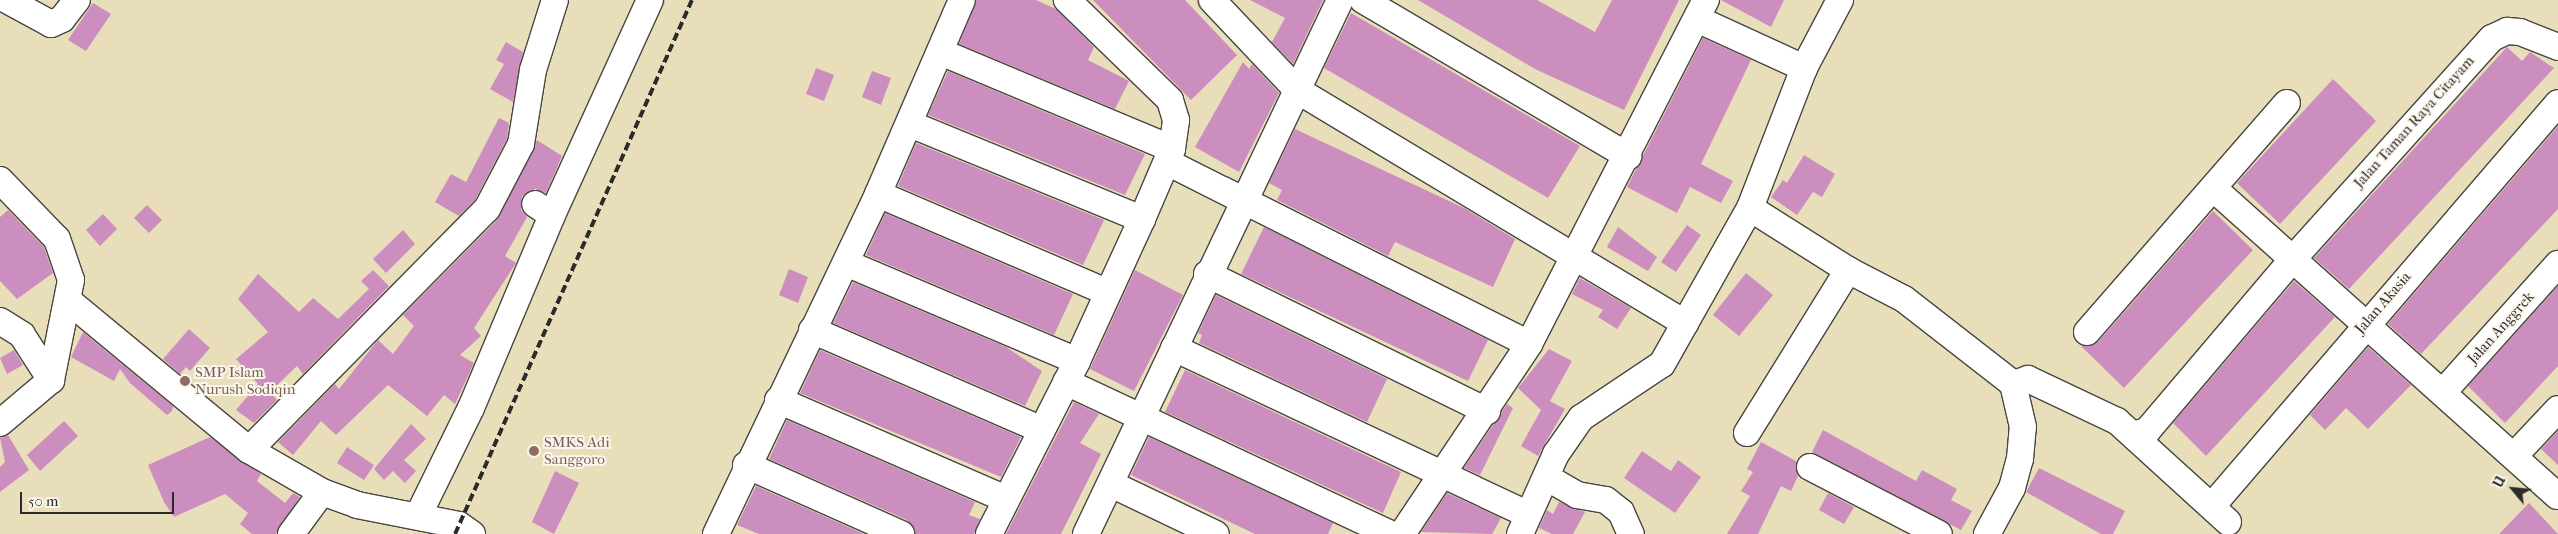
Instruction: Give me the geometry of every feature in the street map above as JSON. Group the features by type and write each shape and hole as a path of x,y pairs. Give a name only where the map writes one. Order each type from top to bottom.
{"street":[{"path":"7,0 51,24 62,19 77,0"},
{"path":"249,450 487,209 521,144 533,70 555,0"},
{"path":"419,514 471,408 544,210 650,0"},
{"path":"716,534 746,465 846,263 943,53 962,0"},
{"path":"989,534 1040,429 1072,372 1142,219 1169,155 1176,120 1170,100 1067,0"},
{"path":"1086,534 1143,416 1207,274 1340,0"},
{"path":"1363,0 1628,156"},
{"path":"1174,348 1440,475 1524,524 1546,477 1581,418 1662,364 1750,208 1804,68 1840,0"},
{"path":"1222,4 1297,90 1685,324"},
{"path":"1402,534 1529,344 1702,10 1804,68"},
{"name":"Jalan Taman Raya Citayam","path":"2133,435 2147,431 2291,261 2492,38 2507,31 2520,32 2558,47"},
{"path":"943,53 1169,155 1244,198 1529,344"},
{"path":"2087,332 2287,103"},
{"name":"Jalan Akasia","path":"2133,435 2220,514 2364,325 2558,103"},
{"path":"910,124 1142,219"},
{"path":"0,180 57,239 66,256 70,302 51,380 0,423"},
{"path":"2213,188 2291,261 2364,325 2444,391 2558,496"},
{"path":"878,194 1107,292"},
{"path":"1750,208 1848,270 1904,299 2013,384 2023,427 2020,460 1998,530"},
{"path":"846,263 1072,372 1143,416 1391,534"},
{"name":"Jalan Anggrek","path":"2444,391 2558,264"},
{"path":"1747,433 1848,270"},
{"path":"1207,274 1486,411"},
{"path":"70,302 249,450 322,492 357,505 419,514 459,526 472,534"},
{"path":"0,321 22,334 51,380"},
{"path":"812,330 1040,429"},
{"path":"2013,384 2028,379 2089,404 2133,435"},
{"path":"778,400 1006,499"},
{"path":"2514,456 2558,409"},
{"path":"746,465 901,534"},
{"path":"1810,467 1939,534"},
{"path":"1546,477 1577,495 1606,500 1621,512 1631,534"},
{"path":"1111,484 1216,534"},
{"path":"291,534 322,492"}],"building":[{"path":"977,0 1036,0 1056,9 1094,47 1088,60 1129,81 1115,109 959,44"},
{"path":"1093,0 1185,0 1237,55 1191,100"},
{"path":"1250,0 1323,0 1293,64 1272,42 1285,18"},
{"path":"1418,0 1537,0 1595,32 1612,0 1679,0 1624,110 1535,69"},
{"path":"1721,0 1784,0 1771,27"},
{"path":"93,3 111,14 86,51 68,40"},
{"path":"1351,13 1580,146 1548,198 1324,68"},
{"path":"1703,38 1751,60 1701,164 1733,181 1721,203 1690,187 1677,213 1627,187"},
{"path":"506,42 523,52 513,102 490,89 504,64 496,60"},
{"path":"2507,47 2522,61 2530,52 2554,68 2349,289 2314,258"},
{"path":"1243,62 1249,69 1252,64 1279,93 1239,172 1195,147"},
{"path":"816,68 834,75 824,101 806,94"},
{"path":"872,71 891,78 881,105 862,97"},
{"path":"948,71 1145,154 1125,195 928,115"},
{"path":"2333,79 2376,121 2280,224 2237,183"},
{"path":"499,118 509,123 507,139 475,200 459,216 435,202 451,174 466,182"},
{"path":"2558,126 2558,209 2421,354 2388,324"},
{"path":"1295,129 1464,208 1515,239 1493,287 1395,242 1388,256 1277,200 1282,190 1269,183"},
{"path":"537,140 562,156 546,193 535,189 522,196 521,210 527,217 505,256 516,263 474,328 481,336 460,355 474,363 455,404 444,395 427,416 388,385 336,435 321,421 293,455 278,442 335,384 339,389 378,340 393,354 414,326 403,315 498,219"},
{"path":"916,143 1104,220 1083,265 898,186"},
{"path":"1804,155 1835,174 1822,197 1813,192 1797,215 1771,197 1783,180 1787,183"},
{"path":"147,205 162,220 149,233 134,218"},
{"path":"8,210 44,247 53,273 17,299 0,281 0,217"},
{"path":"2213,211 2253,250 2124,388 2081,346 2098,342"},
{"path":"885,213 1073,294 1054,335 866,255"},
{"path":"103,214 117,229 100,246 86,230"},
{"path":"1687,225 1701,235 1676,272 1661,262"},
{"path":"1264,227 1488,340 1468,381 1241,274"},
{"path":"1618,227 1657,257 1648,271 1607,247"},
{"path":"403,230 415,244 386,273 373,259"},
{"path":"789,269 808,277 798,303 779,295"},
{"path":"373,270 389,286 303,374 297,366 270,392 277,400 254,423 236,410 258,384 236,359 268,332 238,299 258,274 299,312 313,298 338,319 369,289 361,281"},
{"path":"1135,270 1183,295 1134,391 1090,369"},
{"path":"1746,273 1773,295 1739,336 1713,315"},
{"path":"1580,278 1631,308 1617,329 1598,317 1603,310 1572,294"},
{"path":"2294,281 2335,317 2206,456 2173,423"},
{"path":"853,282 1006,347 1042,371 1025,406 833,323"},
{"path":"2558,286 2558,366 2505,423 2468,386"},
{"path":"1216,295 1387,379 1367,422 1199,343 1202,335 1198,333"},
{"path":"189,329 210,348 190,371 186,367 180,374 163,359"},
{"path":"83,332 173,406 172,411 167,415 130,383 120,369 114,381 71,357"},
{"path":"2368,347 2411,385 2368,429 2346,408 2325,430 2310,415"},
{"path":"1549,349 1572,361 1550,401 1565,409 1538,456 1521,446 1541,410 1518,388"},
{"path":"14,350 23,365 7,374 0,358"},
{"path":"820,350 1021,437 1001,477 800,393"},
{"path":"1185,370 1401,472 1383,513 1165,412"},
{"path":"1074,402 1099,414 1080,443 1101,454 1061,534 1006,534"},
{"path":"1507,404 1513,408 1480,475 1464,468"},
{"path":"787,420 975,502 969,515 980,519 974,534 916,534 907,520 769,459"},
{"path":"64,421 78,436 40,471 27,455"},
{"path":"411,424 426,439 404,460 416,471 405,483 393,471 384,480 374,469"},
{"path":"1823,430 1916,481 1922,470 1957,489 1951,500 1972,511 1961,530 1812,452"},
{"path":"2558,431 2558,465 2541,449"},
{"path":"8,435 29,470 0,492 0,467 5,462 0,438"},
{"path":"210,437 261,474 257,481 285,503 293,493 300,497 276,534 252,534 240,524 248,513 225,494 174,517 164,502 148,465"},
{"path":"1149,437 1333,523 1328,534 1255,534 1131,475"},
{"path":"1761,442 1796,461 1798,476 1791,491 1781,486 1758,534 1727,534 1750,496 1741,491 1753,472 1747,469"},
{"path":"347,447 374,465 364,480 337,463"},
{"path":"1642,451 1671,471 1678,460 1701,477 1675,513 1624,478"},
{"path":"2039,468 2125,511 2113,534 2101,534 2026,492"},
{"path":"555,471 579,483 554,534 532,522"},
{"path":"756,486 864,534 759,534 737,525"},
{"path":"1447,493 1501,518 1492,534 1421,532"},
{"path":"1828,493 1854,507 1844,524 1819,510"},
{"path":"1559,502 1585,512 1573,534 1552,534 1539,528 1547,510 1553,514"},
{"path":"2529,503 2558,534 2499,534"}],"railway":[{"path":"455,534 692,0"}],"place":[{"name":"SMP Islam Nurush Sodiqin","path":"185,381"},
{"name":"SMKS Adi Sanggoro","path":"534,451"}]}
